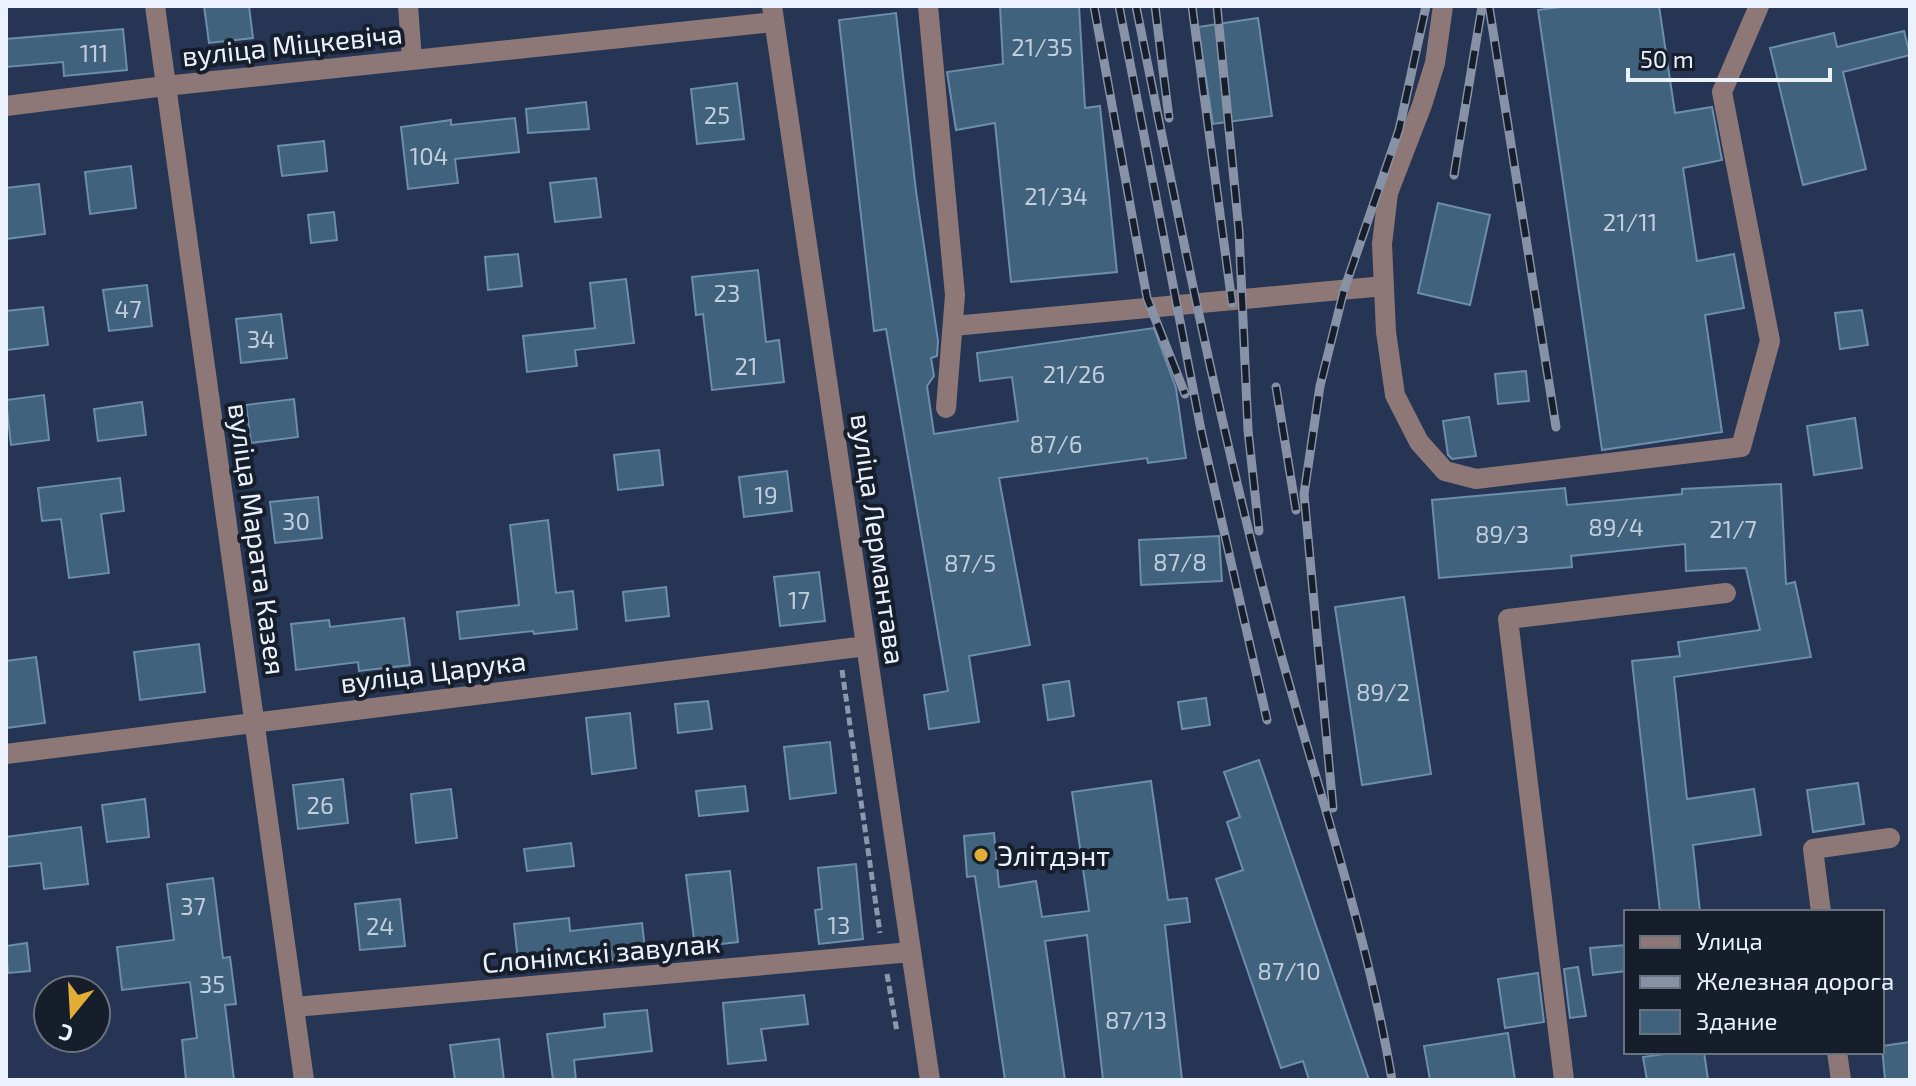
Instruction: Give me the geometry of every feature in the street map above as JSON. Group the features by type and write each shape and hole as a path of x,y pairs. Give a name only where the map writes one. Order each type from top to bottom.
{"street":[{"name":"вуліца Марата Казея","path":"155,6 304,1080"},
{"path":"408,6 412,60"},
{"path":"928,6 955,295 946,408"},
{"path":"1443,6 1435,63 1388,193 1382,244 1386,332 1395,395 1419,442 1445,471 1476,479 1741,447 1770,341 1722,92 1759,6"},
{"name":"вуліца Міцкевіча","path":"6,106 412,60 773,14"},
{"name":"вуліца Лермантава","path":"773,14 930,1080"},
{"path":"953,326 1384,286"},
{"path":"1564,1080 1508,619 1726,593"},
{"name":"вуліца Царука","path":"6,754 866,646"},
{"path":"1821,910 1813,849 1890,838"},
{"name":"Слонімскі завулак","path":"295,1007 911,952"},
{"path":"1837,1054 1841,1080"}],"building":[{"path":"204,6 249,6 253,38 209,43"},
{"path":"1000,6 1079,6 1085,108 1100,106 1117,272 1011,282 995,123 956,130 947,72 1003,64"},
{"path":"1569,6 1659,6 1675,113 1712,107 1722,160 1683,168 1697,261 1734,254 1744,308 1705,315 1722,432 1602,450 1538,10"},
{"path":"896,13 916,191 938,341 937,356 931,358 934,376 927,386 934,434 1018,421 1012,377 980,381 977,353 1154,328 1176,388 1186,458 1148,463 1147,458 999,478 1030,645 969,656 979,722 929,729 924,695 948,691 886,329 874,331 839,20"},
{"path":"1258,18 1272,116 1213,124 1198,27"},
{"path":"123,29 127,70 64,76 63,62 6,67 6,39"},
{"path":"1904,31 1910,55 1843,72 1866,169 1803,185 1770,48 1834,33 1837,47"},
{"path":"737,83 744,139 697,144 691,89"},
{"path":"586,102 589,129 528,133 526,109"},
{"path":"515,118 519,152 455,159 458,183 408,189 401,127 451,120 451,125"},
{"path":"324,141 327,171 282,176 278,146"},
{"path":"131,166 136,208 90,214 85,172"},
{"path":"596,178 601,217 555,222 550,183"},
{"path":"39,184 45,234 6,239 6,188"},
{"path":"1438,203 1490,215 1470,305 1418,293"},
{"path":"334,212 337,240 311,243 308,215"},
{"path":"518,254 522,286 488,290 485,257"},
{"path":"758,270 766,342 779,340 784,382 712,390 703,314 696,315 692,277"},
{"path":"626,279 634,343 575,350 577,366 527,372 523,336 595,328 590,283"},
{"path":"147,285 152,326 109,331 103,290"},
{"path":"43,307 48,345 6,350 6,311"},
{"path":"1862,310 1868,345 1840,349 1835,313"},
{"path":"281,314 287,358 241,363 236,319"},
{"path":"1526,371 1529,401 1498,404 1495,374"},
{"path":"44,395 49,440 11,445 6,400"},
{"path":"294,399 298,437 251,443 246,405"},
{"path":"142,402 146,435 98,441 94,409"},
{"path":"1469,417 1476,456 1452,459 1448,455 1443,421"},
{"path":"1855,418 1862,468 1814,475 1807,426"},
{"path":"659,450 663,485 618,490 614,455"},
{"path":"787,471 792,511 744,517 739,477"},
{"path":"120,478 124,511 101,514 109,573 69,578 61,519 42,521 38,488"},
{"path":"1781,484 1786,584 1795,582 1811,657 1674,677 1687,799 1754,789 1761,835 1693,845 1700,910 1660,910 1632,661 1680,656 1678,642 1760,630 1746,568 1686,571 1685,544 1571,556 1572,567 1439,578 1432,500 1565,488 1567,505 1682,494 1682,489"},
{"path":"318,497 322,538 275,543 270,502"},
{"path":"548,520 556,593 573,591 577,629 460,639 457,612 519,605 510,525"},
{"path":"1219,536 1222,581 1141,585 1139,540"},
{"path":"819,572 825,621 780,626 774,577"},
{"path":"666,587 669,616 626,621 623,592"},
{"path":"1404,597 1431,774 1362,785 1335,607"},
{"path":"404,618 410,665 359,671 358,662 296,670 291,624 329,620 330,627"},
{"path":"199,644 205,692 140,700 134,652"},
{"path":"36,657 45,723 6,728 6,661"},
{"path":"1069,681 1074,716 1048,720 1043,685"},
{"path":"1206,698 1210,725 1182,729 1178,702"},
{"path":"708,701 712,729 678,733 675,704"},
{"path":"630,713 636,768 592,774 586,718"},
{"path":"830,742 836,793 790,799 784,747"},
{"path":"1259,760 1369,1080 1309,1080 1303,1061 1281,1068 1216,879 1243,870 1227,822 1240,817 1224,772"},
{"path":"343,779 348,823 298,829 293,785"},
{"path":"1151,781 1168,900 1187,898 1190,922 1165,925 1182,1080 1103,1080 1087,935 1045,941 1065,1080 1005,1080 975,876 967,877 964,836 994,833 999,887 1036,881 1042,917 1089,911 1072,792"},
{"path":"1858,783 1864,824 1813,832 1807,790"},
{"path":"745,786 748,811 699,816 696,791"},
{"path":"451,789 457,838 416,843 411,794"},
{"path":"145,799 149,837 107,842 102,805"},
{"path":"81,827 88,884 44,889 41,863 6,867 6,837"},
{"path":"571,843 574,866 527,871 524,849"},
{"path":"856,864 863,939 819,944 815,910 822,909 818,868"},
{"path":"730,871 738,942 695,947 686,875"},
{"path":"213,878 223,958 230,957 236,1004 225,1005 234,1080 186,1080 182,1040 197,1038 190,982 122,990 117,947 174,940 167,884"},
{"path":"400,899 405,946 360,950 355,904"},
{"path":"569,918 570,931 642,923 646,957 612,960 611,951 518,961 514,924"},
{"path":"27,943 30,971 8,973 6,946"},
{"path":"1624,945 1624,971 1593,975 1590,948"},
{"path":"1578,967 1586,1016 1570,1018 1564,969"},
{"path":"1538,973 1544,1022 1505,1028 1498,979"},
{"path":"804,995 808,1024 761,1029 766,1060 728,1064 723,1003"},
{"path":"647,1010 652,1051 574,1060 576,1080 553,1080 547,1034 605,1027 604,1014"},
{"path":"1508,1033 1515,1080 1430,1080 1424,1046"},
{"path":"499,1039 504,1080 455,1080 450,1045"},
{"path":"1910,1042 1910,1080 1885,1080 1884,1046"},
{"path":"1704,1054 1708,1080 1647,1080 1643,1057"}],"railway":[{"path":"1094,6 1147,298 1185,394"},
{"path":"1119,6 1202,435 1267,720"},
{"path":"1136,6 1231,458 1284,666 1352,902 1381,1020 1392,1080"},
{"path":"1155,6 1169,118"},
{"path":"1192,6 1232,303"},
{"path":"1217,6 1239,231 1248,430 1259,531"},
{"path":"1333,808 1304,494 1320,386 1344,290 1399,130 1426,6"},
{"path":"1454,175 1482,6"},
{"path":"1489,6 1556,427"},
{"path":"1276,387 1296,510"}],"place":[{"name":"Элітдэнт","path":"981,855"}]}
